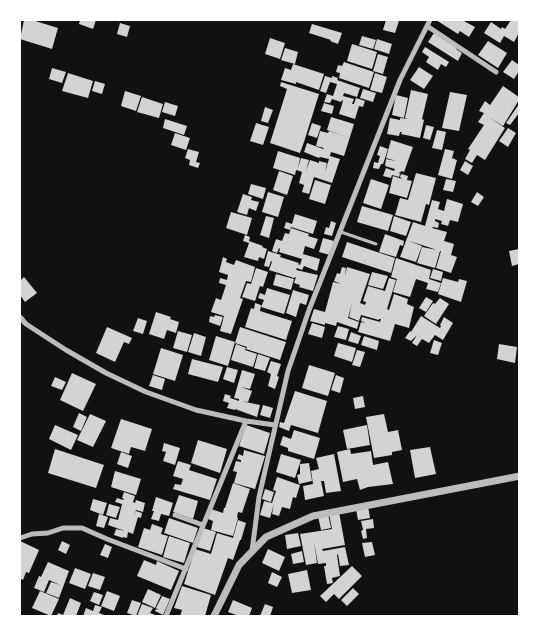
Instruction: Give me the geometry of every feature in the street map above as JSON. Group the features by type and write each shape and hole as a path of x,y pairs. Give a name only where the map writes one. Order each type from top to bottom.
{"street":[{"path":"252,551 259,497 288,371 309,310 400,80 430,20"},
{"path":"427,26 496,72"},
{"path":"20,317 26,324 66,350 146,392 196,410 275,425"},
{"path":"166,616 246,420"},
{"path":"214,616 239,565 266,537 313,516 519,476"},
{"path":"175,515 203,525"},
{"path":"20,538 63,528 82,528 186,569"}],"lane":[{"path":"341,232 376,244"}],"building":[{"path":"24,20 32,20 58,28 52,49 20,39"},
{"path":"80,20 96,20 93,29 79,24"},
{"path":"386,20 399,21 395,33 383,30"},
{"path":"436,20 462,20 475,27 469,37 460,31 458,34"},
{"path":"511,20 519,20 519,33 514,42 504,36 500,43 484,33 491,22 505,29"},
{"path":"120,23 130,26 127,37 117,34"},
{"path":"312,24 342,33 338,44 309,33"},
{"path":"434,33 462,53 458,61 428,42"},
{"path":"362,36 376,40 373,49 359,45"},
{"path":"270,38 285,43 280,59 265,54"},
{"path":"377,39 392,44 389,54 374,49"},
{"path":"488,41 507,53 498,68 478,55"},
{"path":"352,44 377,52 372,69 347,61"},
{"path":"425,47 449,62 446,67 441,64 438,70 426,62 429,57 422,52"},
{"path":"285,48 298,52 295,64 281,60"},
{"path":"378,54 388,57 383,74 373,71"},
{"path":"512,60 519,65 519,71 514,79 503,72"},
{"path":"344,62 374,72 369,88 339,78 340,73 336,72 338,65 342,66"},
{"path":"293,64 324,74 319,90 296,82 296,84 281,80 285,68 291,70"},
{"path":"419,67 433,76 424,89 410,80"},
{"path":"52,68 66,72 62,83 49,79"},
{"path":"68,73 93,81 88,98 62,91"},
{"path":"375,73 387,77 382,93 370,90"},
{"path":"325,76 338,78 337,80 360,88 357,97 344,93 343,96 354,99 352,104 356,98 365,101 363,107 359,106 355,119 339,114 342,100 341,102 332,99 330,103 324,102 327,94 333,96 337,84 330,82 326,93 320,91"},
{"path":"95,81 105,84 102,94 92,91"},
{"path":"281,82 319,94 300,153 270,143 287,89 280,86"},
{"path":"503,86 519,97 519,100 503,126 489,117 505,128 485,160 477,155 472,163 465,159 470,150 468,149 484,125 478,122 484,113 479,111 485,101 490,105"},
{"path":"363,89 376,93 373,102 360,98"},
{"path":"411,90 428,94 420,138 401,134 402,132 399,136 387,134 390,118 408,119 405,118"},
{"path":"125,91 141,96 136,111 121,106"},
{"path":"450,92 467,95 459,131 442,128"},
{"path":"396,95 408,98 404,118 392,115"},
{"path":"142,97 163,104 159,118 137,112"},
{"path":"165,102 178,106 175,116 162,112"},
{"path":"324,103 334,106 332,114 321,111"},
{"path":"519,104 519,113 510,125 506,123"},
{"path":"265,107 273,110 268,123 261,121"},
{"path":"331,117 354,124 344,156 331,152 330,156 340,159 332,183 314,177 309,194 302,192 304,185 299,183 302,172 296,170 295,175 273,168 278,151 300,158 298,168 301,158 309,160 306,171 310,160 327,163 325,172 329,159 304,152 307,143 323,149 324,148 316,146 320,131 328,133 329,131 347,137 327,130"},
{"path":"165,119 187,126 184,135 163,128"},
{"path":"256,123 269,127 263,145 250,141"},
{"path":"312,123 321,126 317,138 308,135"},
{"path":"426,125 434,127 430,140 423,138"},
{"path":"508,128 516,133 508,147 499,141"},
{"path":"437,130 446,132 442,150 432,148"},
{"path":"175,133 190,138 186,150 171,145"},
{"path":"391,140 413,147 404,172 398,172 399,177 392,175 391,178 383,176 386,168 394,171 395,169 385,166 386,159 396,161 386,158"},
{"path":"380,146 388,149 383,164 379,169 373,168 374,162 378,163 380,156 377,155"},
{"path":"188,149 199,152 196,162 200,163 198,168 189,165 190,160 185,158"},
{"path":"445,149 454,151 452,158 457,160 452,179 438,175"},
{"path":"465,161 473,166 468,175 460,170"},
{"path":"279,171 293,176 287,195 273,190"},
{"path":"416,173 436,178 429,205 426,204 421,222 395,215 400,198 408,200"},
{"path":"401,174 408,176 407,180 412,181 407,198 389,193 393,176 402,179"},
{"path":"371,179 389,185 381,209 363,203"},
{"path":"446,179 456,181 453,192 443,190"},
{"path":"315,180 331,185 325,204 309,199"},
{"path":"251,184 266,188 263,199 248,194"},
{"path":"268,192 284,197 278,217 262,212"},
{"path":"477,192 484,197 478,206 471,202"},
{"path":"243,194 259,202 256,211 249,208 247,215 237,212"},
{"path":"447,199 463,204 458,222 450,220 448,226 435,219 439,223 438,228 432,228 447,232 444,241 454,244 451,255 457,257 451,273 436,268 441,251 435,268 417,263 422,247 437,250 422,245 409,241 422,246 416,262 400,257 413,222 425,226 432,200 440,202 438,209 444,211"},
{"path":"362,206 393,215 388,231 357,222"},
{"path":"231,212 252,218 247,235 226,228"},
{"path":"295,214 317,221 313,234 291,227 290,230 284,228 286,222 292,224"},
{"path":"266,216 274,218 269,238 260,235"},
{"path":"394,216 411,222 406,236 390,231"},
{"path":"331,221 336,223 332,236 324,234"},
{"path":"291,228 318,239 314,249 305,246 303,254 320,259 317,271 304,266 302,270 297,268 296,270 318,275 313,291 294,283 296,277 269,270 271,261 269,267 264,266 268,251 300,265 302,259 279,252 279,248 277,253 272,251 276,239 282,241 285,233 289,234"},
{"path":"385,234 404,241 396,257 379,252"},
{"path":"245,235 250,237 249,241 267,249 264,259 259,257 258,261 244,257 249,243 243,241"},
{"path":"323,238 334,241 330,255 319,252"},
{"path":"347,242 395,258 391,273 342,257"},
{"path":"519,249 519,264 512,266 509,251"},
{"path":"223,257 227,259 226,262 234,265 236,260 255,267 251,282 246,281 240,298 243,299 231,334 220,331 224,316 211,312 216,298 221,300 226,285 219,283 220,278 227,280 228,275 219,272"},
{"path":"396,258 431,270 429,279 441,283 438,292 426,289 428,283 416,279 410,297 393,292 397,279 391,277"},
{"path":"342,267 346,268 345,276 347,267 370,274 360,303 365,305 366,302 363,301 368,286 385,291 389,278 396,280 387,309 389,310 394,294 408,299 407,304 414,307 409,328 395,324 390,341 358,332 361,322 366,323 361,321 362,317 380,322 381,319 361,315 359,321 349,317 352,303 348,318 359,322 357,329 337,322 336,326 310,321 314,309 325,312 333,282 341,284 334,281"},
{"path":"256,268 268,272 255,301 242,297 247,283 251,284"},
{"path":"433,269 443,272 441,281 430,278"},
{"path":"372,272 388,276 383,289 368,285"},
{"path":"276,274 294,279 291,290 273,285"},
{"path":"24,277 37,293 25,302 20,295 20,281"},
{"path":"443,278 458,282 459,279 467,281 461,302 438,294"},
{"path":"267,288 290,295 284,314 261,307 264,300 258,298 260,293 265,295"},
{"path":"293,290 309,295 306,305 300,303 296,317 286,313"},
{"path":"426,297 433,301 426,312 419,308"},
{"path":"440,298 449,304 436,324 424,316 433,303 435,304"},
{"path":"255,303 261,305 260,311 292,321 286,340 245,327"},
{"path":"156,312 179,322 176,333 167,330 164,339 149,334"},
{"path":"210,316 223,317 220,326 209,322"},
{"path":"421,316 440,328 444,317 453,323 443,340 435,335 429,343 422,339 417,346 412,343 417,335 411,341 405,338"},
{"path":"138,318 147,321 143,334 133,331"},
{"path":"312,323 325,327 322,338 308,334"},
{"path":"338,326 349,329 346,340 334,337"},
{"path":"107,327 132,338 129,344 124,342 115,362 96,353"},
{"path":"240,327 286,342 280,360 235,343"},
{"path":"178,331 192,335 187,352 173,348"},
{"path":"351,332 361,336 358,344 348,341"},
{"path":"194,333 206,337 201,356 188,352"},
{"path":"216,336 235,342 228,366 209,360"},
{"path":"364,336 379,341 377,350 361,345"},
{"path":"434,340 442,343 438,355 430,353"},
{"path":"338,343 356,348 352,362 334,356"},
{"path":"236,344 257,354 253,367 231,360"},
{"path":"499,344 517,347 515,363 497,359"},
{"path":"161,348 183,355 175,381 153,374"},
{"path":"357,350 365,352 360,367 352,365"},
{"path":"258,354 270,358 265,371 254,368"},
{"path":"192,359 223,367 218,382 188,374"},
{"path":"271,361 281,364 275,389 268,386 271,374 267,372"},
{"path":"309,365 335,373 328,396 302,388"},
{"path":"227,367 238,370 234,383 223,379"},
{"path":"242,370 255,374 250,389 241,387 252,391 248,402 241,401 260,405 257,417 227,408 229,403 223,401 225,394 239,401 234,398"},
{"path":"72,373 96,384 83,411 60,400"},
{"path":"153,375 165,379 162,390 149,386"},
{"path":"336,375 344,378 340,393 331,390"},
{"path":"55,377 66,382 62,390 51,386"},
{"path":"295,391 327,401 318,433 291,425 289,431 279,427 280,422 284,423"},
{"path":"363,396 365,407 355,409 353,398"},
{"path":"263,405 273,408 270,418 260,415"},
{"path":"79,413 87,417 81,431 73,427"},
{"path":"90,414 106,421 93,447 77,440"},
{"path":"384,414 388,432 398,430 402,450 392,452 392,455 374,458 366,417"},
{"path":"121,419 152,429 145,451 131,447 129,454 111,448"},
{"path":"55,425 78,435 71,450 49,439"},
{"path":"246,425 270,433 264,454 239,446"},
{"path":"367,425 370,445 347,449 343,430"},
{"path":"294,430 320,438 314,459 288,451 288,448 280,445 283,436 291,439"},
{"path":"198,440 227,449 220,473 191,463"},
{"path":"164,443 180,448 175,465 163,461 166,452 162,451"},
{"path":"430,447 436,474 415,478 410,450"},
{"path":"55,449 104,465 96,488 48,473"},
{"path":"350,449 351,454 371,451 373,465 388,462 393,484 360,490 357,479 343,482 337,452"},
{"path":"244,450 265,456 255,489 234,483 237,472 233,471 236,461 241,462 237,459 239,454 243,456"},
{"path":"121,452 132,456 128,468 117,464"},
{"path":"281,454 301,460 295,478 276,472"},
{"path":"334,454 341,491 326,493 324,481 321,481 324,496 305,500 303,486 313,484 311,471 319,469 316,458"},
{"path":"178,461 191,465 189,470 217,479 210,500 173,489 175,484 181,485 183,479 173,476"},
{"path":"309,463 312,481 299,484 297,475 300,474 300,464"},
{"path":"115,471 141,479 136,495 111,487"},
{"path":"277,477 300,485 296,498 293,497 290,509 282,507 279,516 272,514 274,504 270,518 260,515 264,501 272,503"},
{"path":"233,483 250,489 242,513 238,512 233,536 211,530 213,521 208,519 211,509 223,513"},
{"path":"265,489 274,492 271,502 262,499"},
{"path":"124,492 135,496 133,502 135,503 136,500 145,503 143,512 136,510 134,516 136,511 142,513 141,518 138,517 133,534 128,532 127,538 114,535 116,529 125,531 108,525 110,518 118,520 122,504 115,502 117,498 124,499 122,498"},
{"path":"179,495 198,501 193,519 173,512"},
{"path":"156,497 173,503 169,516 161,514 159,521 151,519"},
{"path":"93,499 107,503 103,515 90,510"},
{"path":"109,504 120,507 116,518 106,515"},
{"path":"368,506 370,518 358,520 356,509"},
{"path":"339,512 345,545 322,549 323,551 345,547 349,565 340,566 338,554 340,576 332,578 333,583 327,584 324,566 326,563 318,564 314,542 317,563 306,565 300,534 332,529 329,514"},
{"path":"99,514 108,517 104,528 96,526"},
{"path":"328,514 331,528 321,530 318,516"},
{"path":"169,518 198,528 193,543 164,533"},
{"path":"373,519 374,528 366,529 367,538 363,539 361,521"},
{"path":"238,520 246,523 241,540 233,560 228,558 215,595 184,584 195,549 211,554 217,533 233,538"},
{"path":"152,524 163,528 161,534 168,536 162,555 138,547 144,528 150,530"},
{"path":"203,528 216,532 210,551 197,547"},
{"path":"298,533 301,546 287,549 285,535"},
{"path":"169,536 190,543 184,563 163,557"},
{"path":"20,541 39,550 29,573 26,572 23,580 20,578"},
{"path":"62,541 70,545 66,554 58,550"},
{"path":"372,542 375,555 365,557 362,543"},
{"path":"105,544 112,547 108,558 100,555"},
{"path":"268,549 285,557 279,571 262,563"},
{"path":"302,551 304,562 293,564 291,554"},
{"path":"144,560 156,565 157,561 179,571 171,590 137,576"},
{"path":"48,562 69,571 59,598 46,593 51,582 60,585 49,580 44,592 34,588"},
{"path":"352,566 362,576 339,599 334,594 326,602 320,596"},
{"path":"75,568 91,574 85,589 69,583"},
{"path":"307,570 311,590 292,593 288,574"},
{"path":"272,572 282,577 277,587 268,583"},
{"path":"93,573 105,577 100,590 88,586"},
{"path":"182,586 211,595 205,616 180,616 182,610 174,608"},
{"path":"353,588 359,594 347,606 341,600"},
{"path":"148,589 161,595 155,608 142,602"},
{"path":"40,591 59,599 51,616 32,608"},
{"path":"107,591 120,596 114,611 101,606"},
{"path":"94,592 103,595 99,605 90,601"},
{"path":"162,596 170,599 163,615 155,611 159,610 156,608"},
{"path":"70,598 81,603 76,616 57,616 58,613 63,615"},
{"path":"132,600 141,603 136,616 127,613"},
{"path":"233,600 252,608 249,616 239,616 228,612"},
{"path":"142,604 153,608 150,613 158,616 137,616"},
{"path":"265,604 273,607 270,616 260,616"},
{"path":"95,605 102,607 99,613 107,616 83,616 86,608 93,611"}]}
